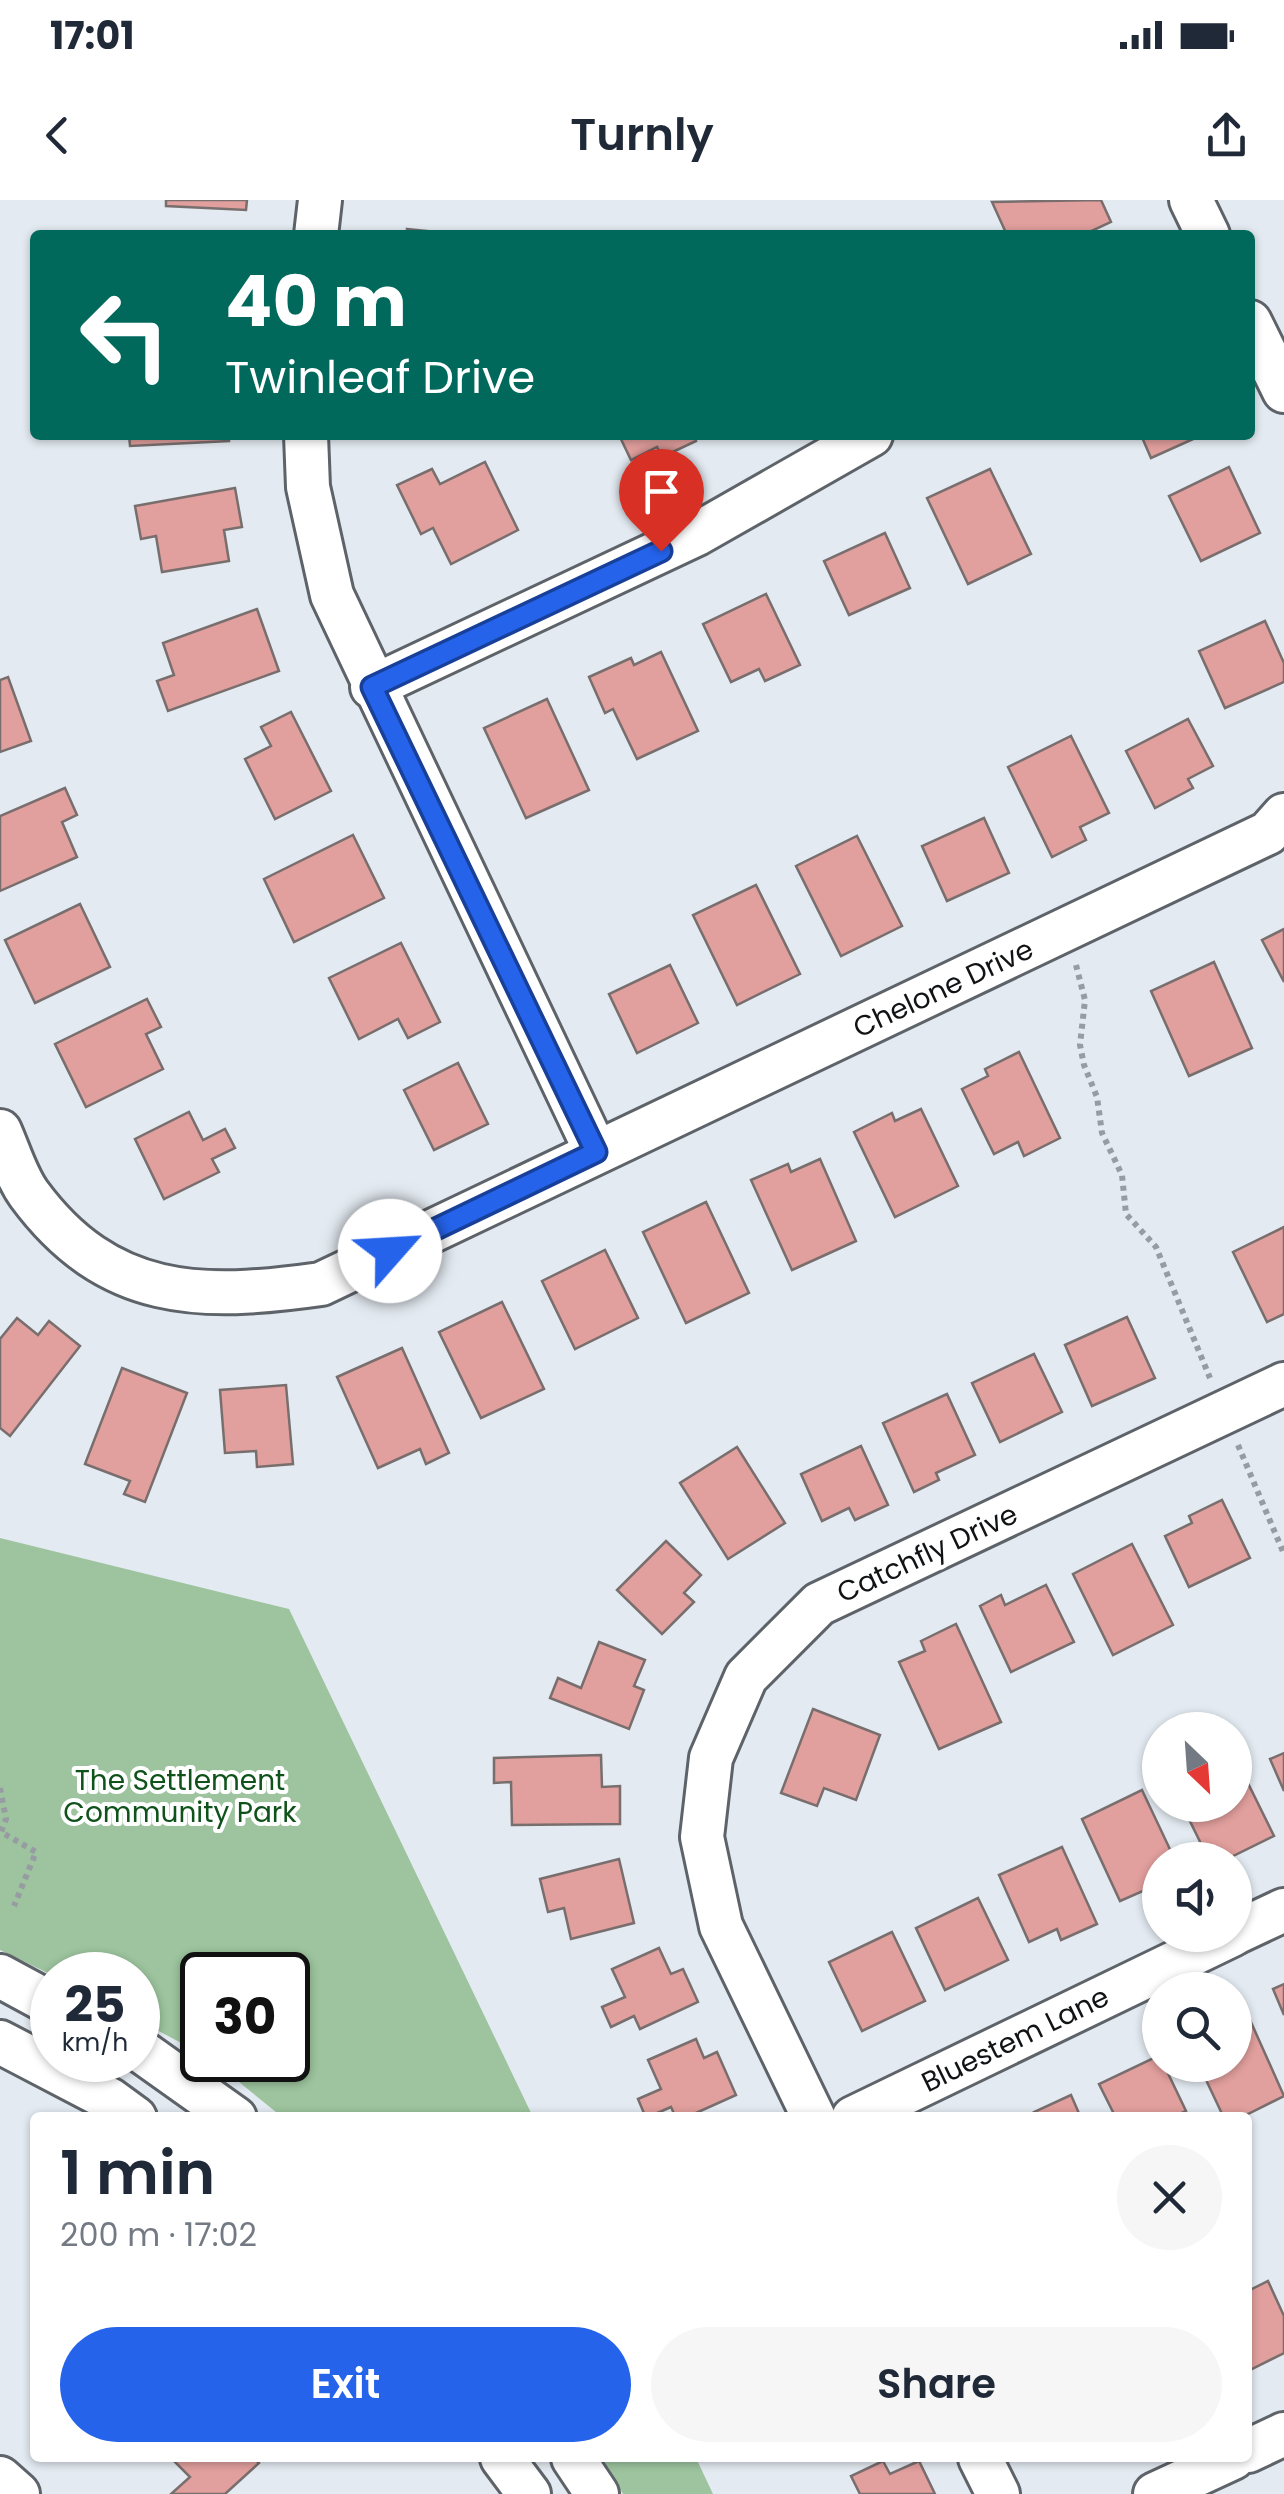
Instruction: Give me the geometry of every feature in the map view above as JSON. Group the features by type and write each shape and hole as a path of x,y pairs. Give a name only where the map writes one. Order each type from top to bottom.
{"street":[{"path":"317,230 320,200"},
{"path":"1190,200 1205,230"},
{"path":"1255,332 1284,392"},
{"path":"306,440 308,488 332,595 372,687 596,1152"},
{"path":"372,687 698,534 862,440"},
{"name":"Chelone Drive","path":"0,1130 28,1192 81,1250 156,1288 238,1296 321,1284 1268,833 1284,816"},
{"name":"Catchfly Drive","path":"811,2112 721,1926 702,1838 711,1758 746,1678 819,1604 1284,1384"},
{"name":"Bluestem Lane","path":"1252,1925 1284,1910"},
{"name":"Bluestem Lane","path":"865,2112 1196,1952"},
{"path":"0,1976 30,1992"},
{"path":"0,2042 127,2112"},
{"path":"160,2064 227,2112"},
{"path":"1252,2449 1284,2434"},
{"path":"505,2462 528,2494"},
{"path":"576,2462 597,2494"},
{"path":"982,2462 998,2494"},
{"path":"1155,2494 1224,2462"},
{"path":"0,2478 18,2494"}],"path":[{"path":"1060,932 1082,979 1084,1065 1096,1097 1102,1133 1122,1175 1126,1214 1156,1248 1284,1554"},
{"path":"0,1788 6,1818 2,1832 36,1852 14,1906"}],"green space":[{"name":"The Settlement Community Park","path":"0,1538 289,1609 531,2112 276,2112 239,2082 310,2082 310,1952 180,1952 180,2042 160,2032 160,1952 30,1952 30,1964 0,1950"},
{"path":"603,2462 698,2462 713,2494 623,2494"}],"building":[{"path":"166,200 247,200 246,210 166,206"},
{"path":"1101,200 1111,222 1094,230 1005,230 992,202"},
{"path":"129,440 229,440 229,441 130,446"},
{"path":"621,440 696,441 662,457 657,447 631,460"},
{"path":"1143,440 1191,440 1151,458"},
{"path":"485,462 518,530 451,564 433,528 421,534 397,485 432,469 440,484"},
{"path":"1229,467 1260,533 1201,561 1169,496"},
{"path":"990,469 1031,554 968,584 927,498"},
{"path":"235,488 242,527 224,530 229,561 162,572 156,536 141,539 135,506"},
{"path":"885,533 910,588 849,615 824,561"},
{"path":"766,594 800,665 765,681 759,669 731,682 703,624"},
{"path":"257,609 279,671 168,711 157,681 174,675 163,643"},
{"path":"1265,621 1284,663 1284,682 1225,708 1199,651"},
{"path":"661,652 698,731 637,759 613,709 605,713 589,677 631,658 634,665"},
{"path":"8,677 31,741 0,752 0,680"},
{"path":"547,699 589,790 526,818 484,728"},
{"path":"291,712 331,791 275,819 245,759 271,746 261,727"},
{"path":"1188,719 1213,766 1188,779 1193,788 1155,808 1126,751"},
{"path":"1071,736 1109,813 1080,827 1086,840 1052,857 1008,767"},
{"path":"65,788 77,815 62,822 77,857 0,891 0,816"},
{"path":"984,818 1009,873 947,901 922,846"},
{"path":"353,835 384,898 294,942 264,879"},
{"path":"857,836 902,926 841,956 796,866"},
{"path":"756,885 800,974 737,1005 693,915"},
{"path":"80,904 110,967 35,1003 5,940"},
{"path":"1284,929 1284,982 1262,940"},
{"path":"401,943 440,1022 408,1038 398,1019 359,1039 329,978"},
{"path":"1214,962 1252,1048 1189,1076 1151,991"},
{"path":"670,965 698,1023 637,1053 609,994"},
{"path":"147,999 161,1027 146,1034 163,1069 86,1107 55,1044"},
{"path":"1019,1052 1060,1138 1024,1156 1018,1142 994,1154 962,1089 988,1076 985,1069"},
{"path":"458,1063 488,1124 434,1150 404,1090"},
{"path":"921,1109 958,1186 895,1217 854,1132 892,1113 895,1121"},
{"path":"189,1112 203,1140 225,1129 235,1148 212,1159 219,1172 164,1199 135,1139"},
{"path":"820,1159 856,1241 792,1270 751,1180 788,1164 791,1172"},
{"path":"706,1202 749,1293 686,1323 643,1232"},
{"path":"1284,1227 1284,1314 1267,1322 1233,1252"},
{"path":"605,1250 638,1318 575,1349 542,1281"},
{"path":"502,1302 544,1389 481,1418 439,1332"},
{"path":"1127,1317 1155,1378 1092,1406 1065,1345"},
{"path":"17,1318 38,1335 49,1321 80,1346 10,1436 0,1428 0,1339"},
{"path":"402,1348 449,1453 426,1464 420,1449 378,1468 337,1377"},
{"path":"1034,1354 1062,1412 1000,1442 972,1383"},
{"path":"122,1368 187,1393 145,1502 124,1494 130,1481 85,1464"},
{"path":"286,1385 293,1464 257,1467 256,1451 225,1453 220,1390"},
{"path":"947,1394 975,1455 936,1473 939,1480 914,1492 883,1423"},
{"path":"861,1446 888,1505 855,1520 849,1508 822,1521 801,1474"},
{"path":"737,1447 785,1523 728,1559 680,1483"},
{"path":"1222,1500 1250,1558 1189,1587 1165,1536 1192,1523 1189,1516"},
{"path":"666,1541 701,1575 684,1593 694,1602 662,1634 617,1590"},
{"path":"1132,1544 1173,1625 1113,1655 1073,1574"},
{"path":"1046,1585 1074,1642 1011,1672 980,1606 1001,1595 1005,1605"},
{"path":"956,1624 1001,1722 939,1749 899,1662 925,1651 921,1641"},
{"path":"599,1642 645,1660 634,1686 644,1690 629,1729 550,1698 558,1678 581,1688"},
{"path":"813,1709 880,1735 856,1800 824,1788 817,1806 781,1793"},
{"path":"1284,1753 1284,1791 1270,1759"},
{"path":"601,1755 602,1787 620,1786 620,1824 512,1825 511,1782 494,1783 494,1758"},
{"path":"1142,1790 1142,1822 1157,1822 1167,1842 1142,1842 1142,1891 1120,1901 1082,1819"},
{"path":"1252,1791 1274,1836 1252,1847 1252,1842 1200,1842 1190,1822 1252,1822"},
{"path":"1062,1847 1097,1924 1061,1940 1057,1929 1029,1942 999,1875"},
{"path":"619,1859 634,1923 571,1939 564,1908 548,1912 540,1879"},
{"path":"978,1898 1008,1960 945,1990 916,1928"},
{"path":"892,1932 925,2001 862,2031 829,1962"},
{"path":"659,1948 671,1974 683,1969 698,2002 640,2029 634,2016 611,2027 602,2007 625,1997 612,1969"},
{"path":"1284,1984 1284,2015 1273,1989"},
{"path":"1252,2024 1284,2096 1252,2112 1221,2112 1207,2082 1252,2082"},
{"path":"696,2039 704,2058 717,2052 736,2095 698,2112 673,2112 671,2107 643,2112 638,2099 661,2089 648,2060"},
{"path":"1142,2064 1142,2082 1172,2082 1186,2111 1184,2112 1113,2112 1099,2084"},
{"path":"1071,2095 1078,2112 1034,2112"},
{"path":"1268,2281 1284,2316 1284,2353 1252,2369 1252,2289"},
{"path":"175,2462 259,2463 225,2494 171,2494 190,2477"},
{"path":"881,2462 890,2474 919,2462 935,2494 860,2494 851,2476"}],"route":[{"path":"390,1251 596,1152 372,687 661,551"}]}
